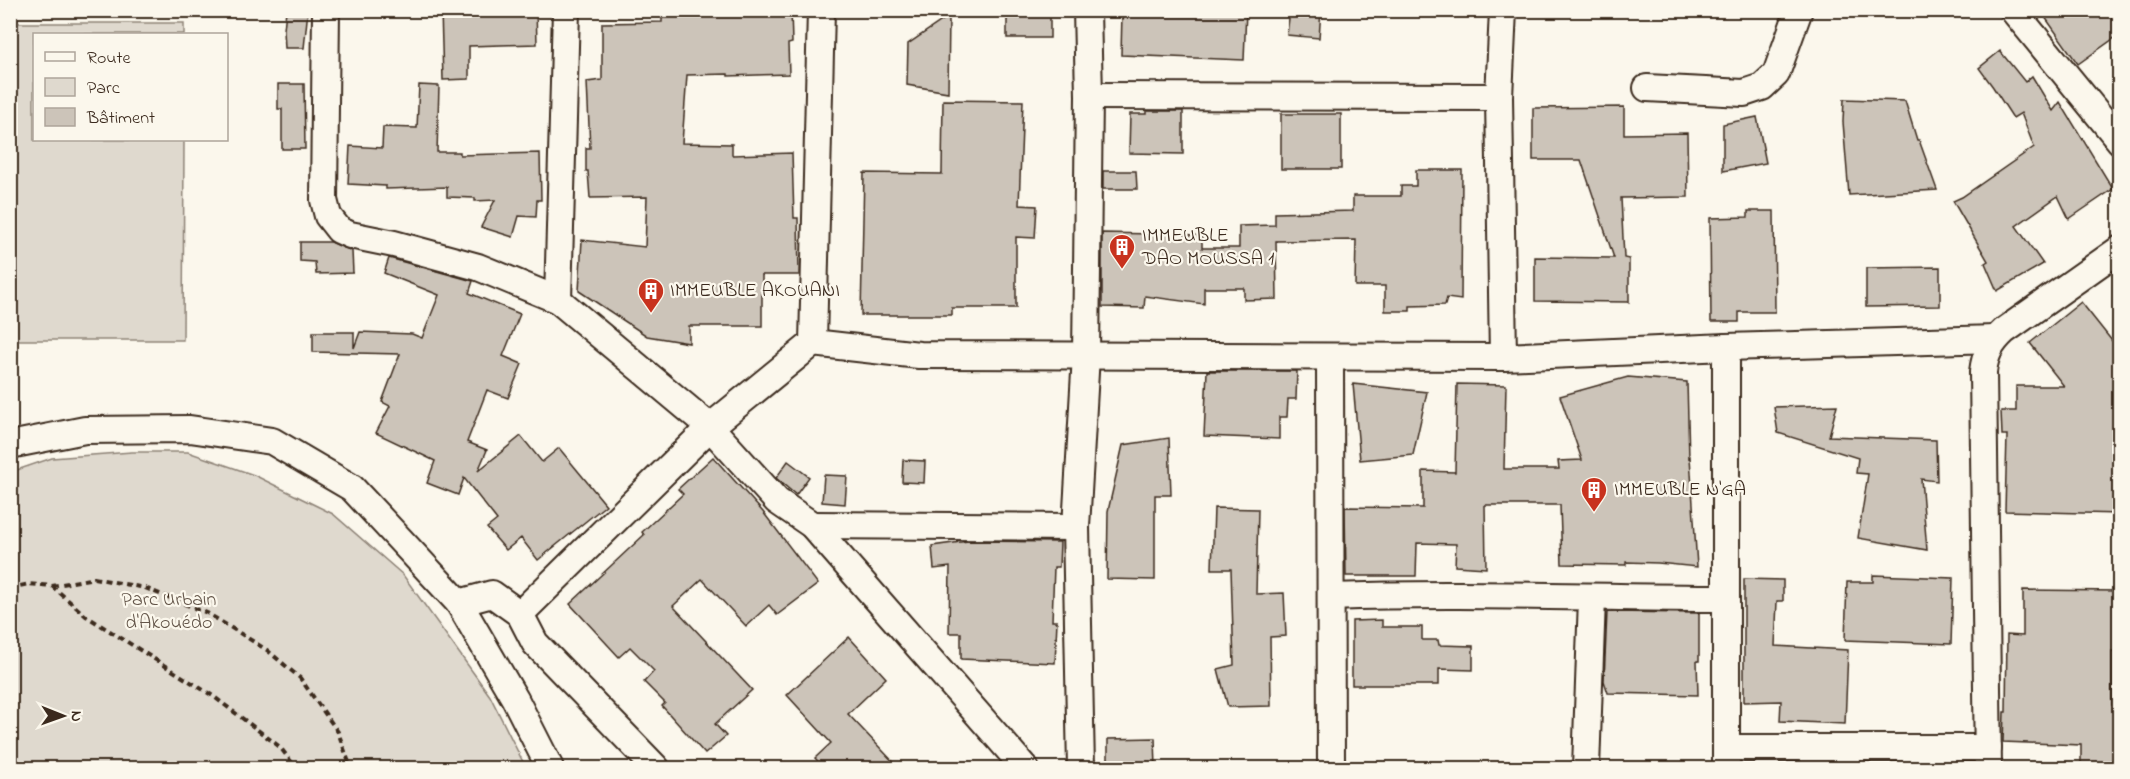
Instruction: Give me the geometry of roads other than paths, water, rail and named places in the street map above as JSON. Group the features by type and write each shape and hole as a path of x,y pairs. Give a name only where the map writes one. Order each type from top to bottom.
{"street":[{"path":"326,10 324,200 328,216 339,230 350,235 394,244 478,267 558,300 710,427 777,501 812,525 1026,768"},
{"path":"558,300 566,10"},
{"path":"813,343 821,10"},
{"path":"1081,768 1076,527 1086,355 1089,96 1087,10"},
{"path":"1503,10 1499,97 1503,357"},
{"path":"1647,88 1744,93 1762,87 1776,74 1799,10"},
{"path":"2013,10 2120,141"},
{"path":"1089,96 1499,97"},
{"path":"1726,347 1726,758 1988,758 1983,372 1985,356 1995,339 2120,249"},
{"path":"520,614 710,427 813,343 919,355 1330,358 1503,357 1726,347 1995,339"},
{"path":"1330,358 1331,768"},
{"path":"10,445 85,430 190,429 272,441 352,488 459,603 515,699 550,768"},
{"path":"812,525 1076,527"},
{"path":"459,603 492,594 520,614 535,643 656,768"},
{"path":"1331,597 1407,594 1726,598"},
{"path":"1586,768 1592,598"}],"place":[{"name":"IMMEUBLE DAO MOUSSA 1","path":"1122,270"},
{"name":"IMMEUBLE AKOUANI","path":"651,314"},
{"name":"IMMEUBLE N'GA","path":"1594,513"}],"park label":[{"name":"Parc Urbain d'Akouédo","path":"169,612"}]}
